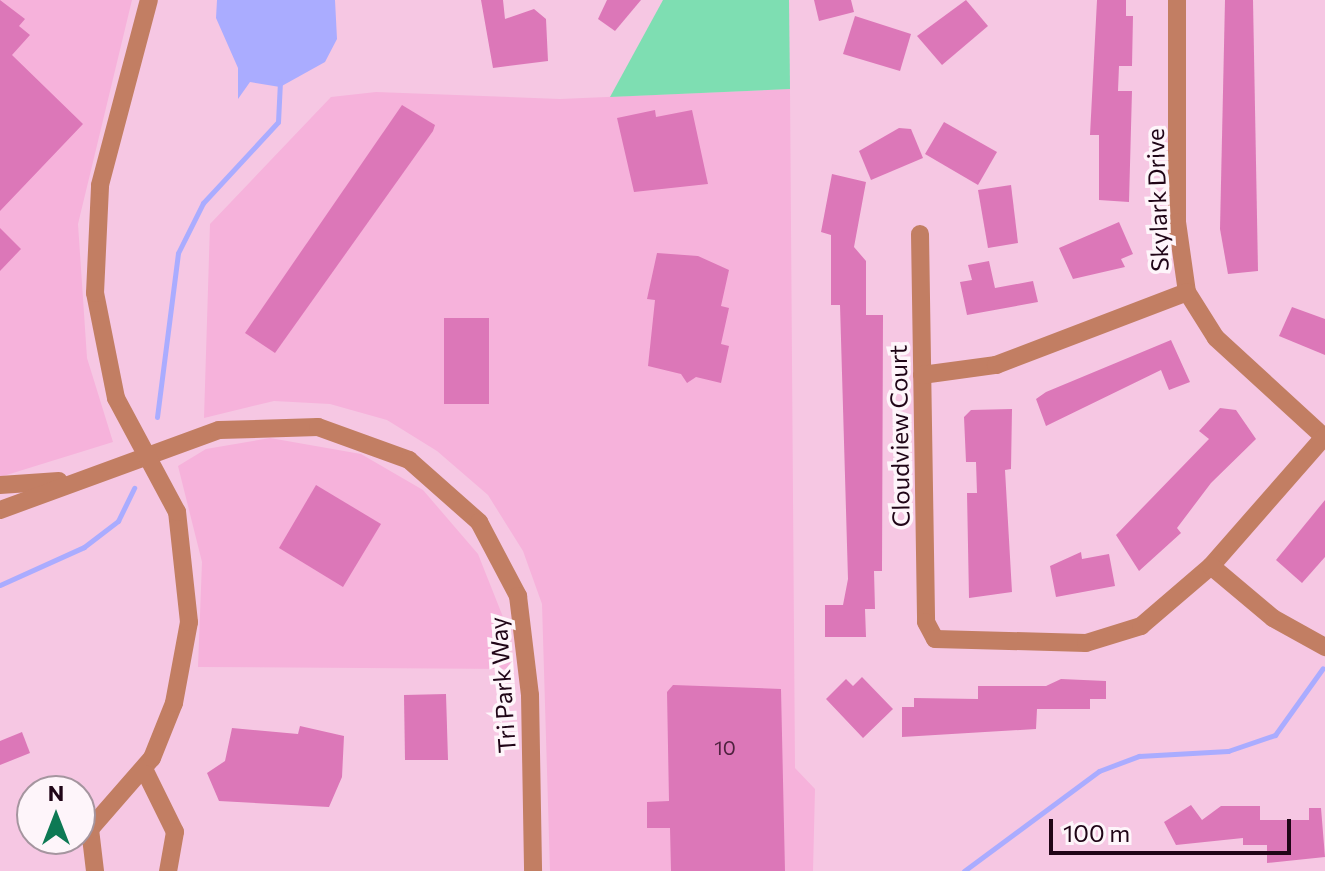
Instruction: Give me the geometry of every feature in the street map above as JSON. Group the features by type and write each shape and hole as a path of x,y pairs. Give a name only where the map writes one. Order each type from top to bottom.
{"street":[{"path":"95,871 87,852 90,829 144,769 174,703 190,595 177,512 145,453 107,370 93,264 100,185 149,0"},
{"name":"Skylark Drive","path":"1177,0 1177,222 1187,292 1216,338 1324,437"},
{"name":"Cloudview Court","path":"920,234 926,622 932,636 957,643 1103,640 1161,615 1211,566"},
{"path":"922,375 996,365 1187,292"},
{"name":"Tri Park Way","path":"0,510 70,480 219,430 318,427 396,453 465,505 503,561 523,616 533,871"},
{"path":"1324,437 1211,566 1273,618 1325,647"},
{"name":"Tri Park Way","path":"0,485 70,480"},
{"path":"144,769 175,832 168,871"}],"shaded area":[{"path":"0,0 132,0 78,224 87,358 113,442 0,477"},
{"path":"790,89 795,768 815,789 813,871 550,871 542,604 523,551 488,495 437,451 387,420 330,404 274,401 204,418 210,224 331,97 376,92 560,99"},
{"path":"270,438 361,454 423,490 478,554 505,622 511,669 198,667 202,562 178,466 206,449"}],"green space":[{"path":"663,0 789,0 790,89 610,97"}],"water":[{"path":"217,0 335,0 337,39 325,62 280,87 250,82 238,99 238,68 216,18"}],"building":[{"path":"0,0 25,19 19,26 30,35 12,55 83,124 0,211"},
{"path":"481,0 503,0 505,19 534,9 546,19 548,61 493,68"},
{"path":"607,0 641,0 615,31 598,19"},
{"path":"814,0 851,0 854,12 819,21"},
{"path":"966,0 988,26 942,65 917,36"},
{"path":"1097,0 1126,0 1126,16 1133,16 1132,66 1119,66 1118,91 1132,91 1129,202 1099,200 1099,135 1090,135"},
{"path":"1225,0 1253,0 1258,271 1228,274 1220,229"},
{"path":"855,16 911,34 900,71 843,54"},
{"path":"402,105 435,125 433,131 275,353 245,333"},
{"path":"655,110 656,117 692,110 708,184 634,192 617,118"},
{"path":"944,122 997,152 978,185 925,154"},
{"path":"899,128 911,129 923,158 871,180 859,151"},
{"path":"832,174 866,182 854,247 866,261 866,315 883,315 882,571 874,571 875,609 865,609 866,637 825,637 825,605 843,605 848,579 840,305 831,305 831,235 821,232"},
{"path":"1011,185 1018,243 988,248 978,190"},
{"path":"1119,222 1133,254 1121,259 1125,267 1073,279 1059,248"},
{"path":"0,228 21,249 0,271"},
{"path":"657,253 698,256 729,270 721,306 729,308 721,344 729,346 721,383 696,377 687,383 681,374 648,366 655,300 647,299"},
{"path":"989,261 995,288 1033,281 1038,302 967,315 960,282 972,280 968,265"},
{"path":"1292,307 1325,319 1325,355 1279,336"},
{"path":"444,318 489,318 489,404 444,404"},
{"path":"1171,340 1190,382 1169,390 1161,370 1046,426 1036,399 1046,392"},
{"path":"1220,408 1236,410 1256,439 1211,483 1177,528 1181,533 1139,571 1116,535 1209,439 1199,431"},
{"path":"1012,409 1011,469 1005,470 1012,592 969,598 967,493 977,493 976,462 966,462 964,417 971,410"},
{"path":"316,485 381,524 343,587 279,548"},
{"path":"1325,500 1325,557 1302,583 1276,560"},
{"path":"1081,552 1082,559 1109,554 1115,586 1056,597 1050,566"},
{"path":"862,677 893,709 863,738 826,699 846,679 853,686"},
{"path":"1061,679 1106,681 1106,699 1090,699 1090,709 1037,709 1036,729 902,737 902,707 914,707 914,698 978,699 978,686 1046,686"},
{"path":"673,685 781,689 785,871 671,871 670,828 647,828 647,802 669,801 667,692"},
{"path":"446,694 448,760 405,760 404,695"},
{"path":"300,726 344,736 342,777 329,807 219,801 207,773 225,761 232,728 298,734"},
{"path":"22,732 30,753 0,765 0,741"},
{"path":"1191,805 1202,820 1221,806 1260,806 1260,820 1309,820 1309,808 1321,808 1325,857 1267,863 1267,845 1243,845 1243,838 1176,845 1164,822"}],"waterway":[{"path":"157,417 178,253 203,203 278,122 280,81"},
{"path":"0,585 84,547 118,521 134,488"},
{"path":"964,871 1099,771 1139,756 1228,751 1275,735 1323,668"}]}
